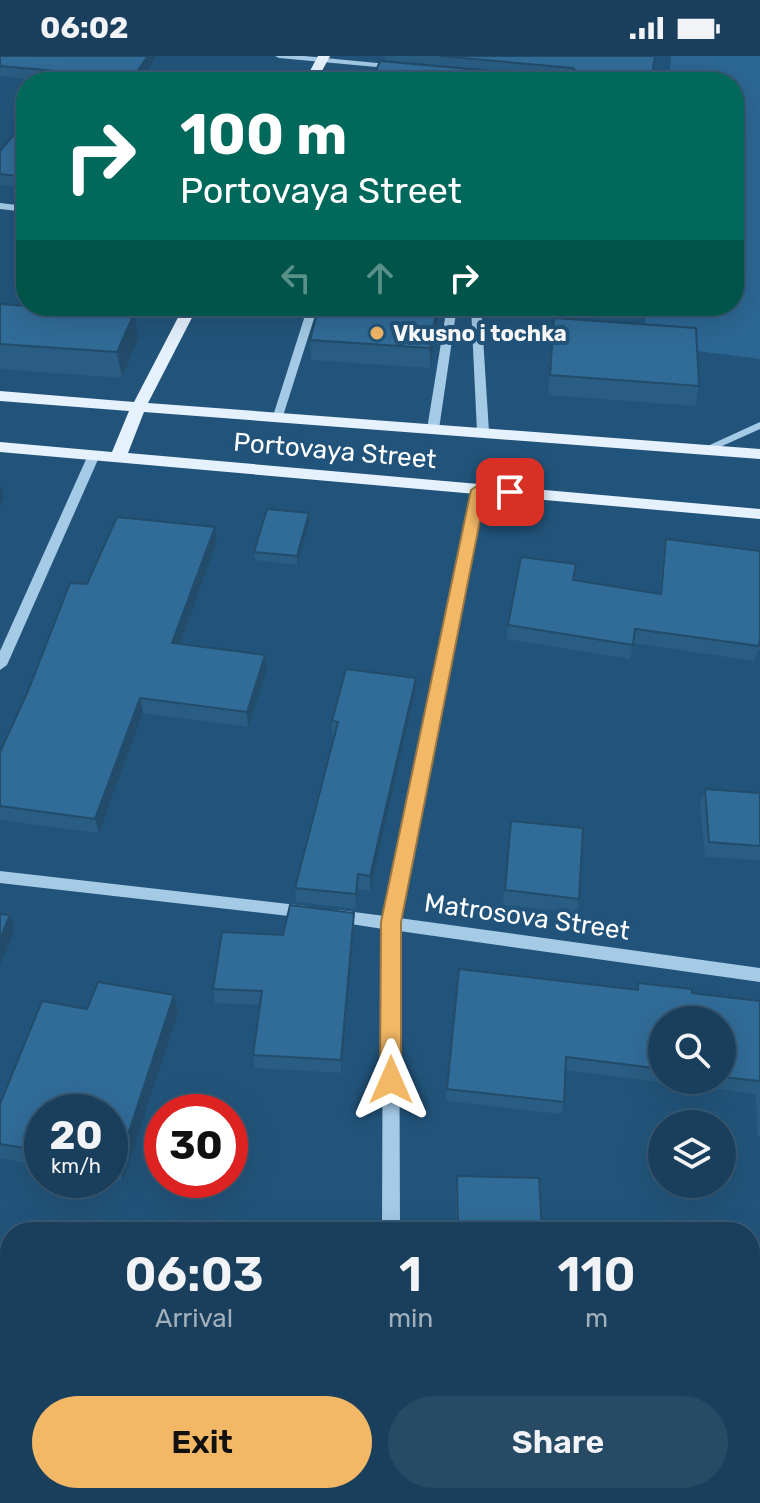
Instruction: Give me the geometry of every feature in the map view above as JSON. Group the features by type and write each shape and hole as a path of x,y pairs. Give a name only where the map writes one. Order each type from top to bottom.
{"main road":[{"path":"118,457 139,406 186,316"},
{"name":"Portovaya Street","path":"0,396 760,454"},
{"name":"Portovaya Street","path":"0,447 760,514"}],"street":[{"path":"279,56 416,68"},
{"path":"278,416 310,316"},
{"path":"433,429 450,316"},
{"path":"477,316 483,432"},
{"path":"707,449 760,425"},
{"path":"0,665 94,455"},
{"path":"391,1222 391,922 478,490"},
{"name":"Matrosova Street","path":"0,877 391,922 760,975"}],"shaded area":[{"path":"671,56 760,56 760,359 643,344 645,316 744,316 744,72 670,72"}],"building":[{"path":"0,56 148,56 137,72 68,72 0,66"},
{"path":"439,56 655,56 653,72 576,72 573,68"},
{"path":"380,61 502,72 375,72"},
{"path":"16,133 16,176 0,174 0,151"},
{"path":"0,304 16,305 16,316 133,316 117,352 0,344"},
{"path":"316,316 435,316 430,348 310,340"},
{"path":"554,318 696,328 699,386 550,375"},
{"path":"267,509 309,513 297,556 254,552"},
{"path":"117,517 215,527 172,643 265,655 247,712 140,698 95,819 0,806 0,752 28,691 70,583 87,584"},
{"path":"666,539 760,551 759,646 635,629 633,645 508,625 521,557 576,564 573,580 661,594"},
{"path":"346,669 416,678 370,876 358,874 356,894 295,888 338,722 332,721"},
{"path":"705,789 760,793 760,846 709,842"},
{"path":"511,821 583,828 579,899 505,890"},
{"path":"290,905 354,913 341,1060 253,1055 262,991 213,989 222,932 283,935"},
{"path":"0,914 10,915 0,939"},
{"path":"459,969 638,990 638,983 760,1001 760,1081 736,1078 736,1006 648,1006 648,1067 566,1057 564,1102 447,1089"},
{"path":"98,982 174,995 128,1135 128,1094 24,1094 24,1148 0,1144 0,1104 42,1001 87,1009"},
{"path":"457,1176 539,1178 541,1222 458,1222"}],"place":[{"name":"Vkusno i tochka","path":"377,333"}],"route":[{"path":"391,1080 391,922 478,490 510,492"}]}
